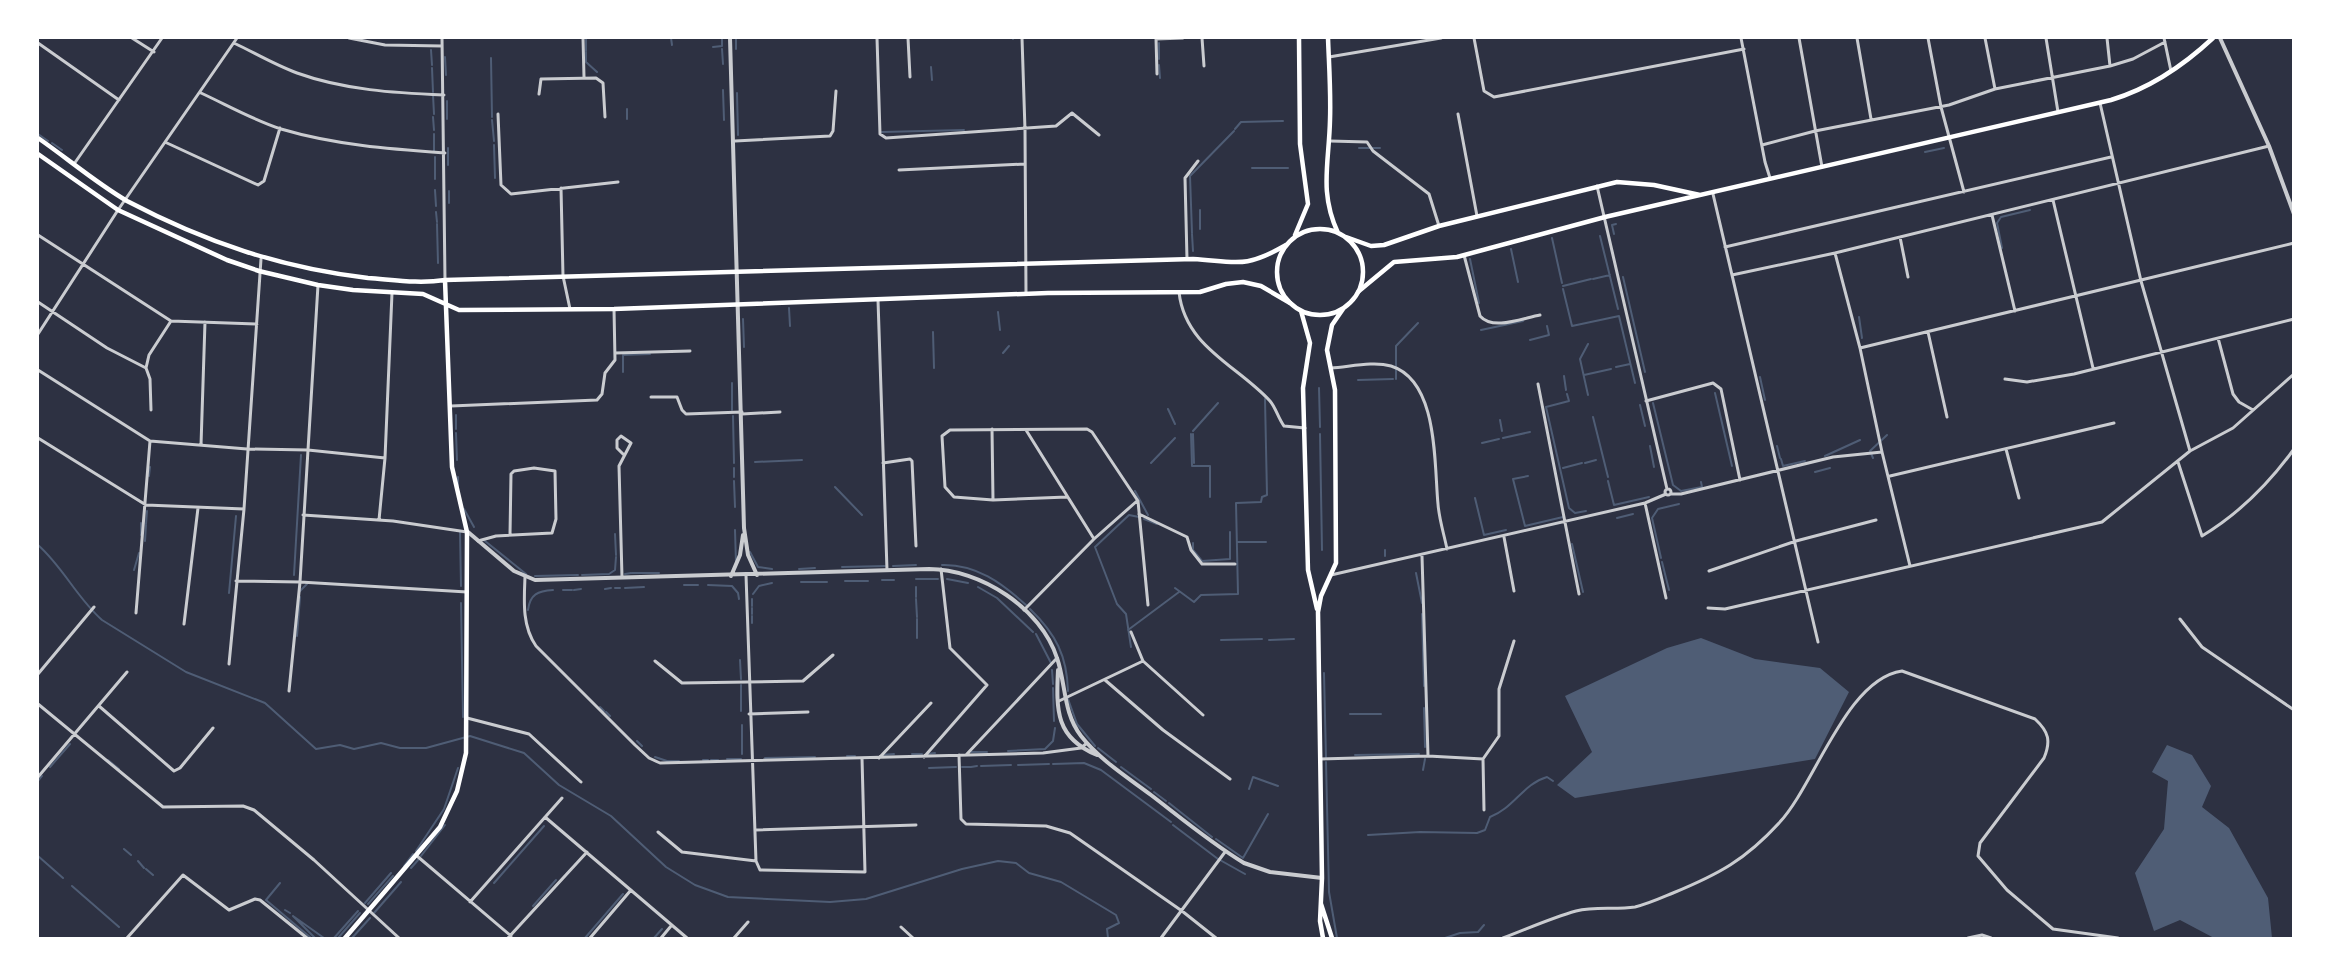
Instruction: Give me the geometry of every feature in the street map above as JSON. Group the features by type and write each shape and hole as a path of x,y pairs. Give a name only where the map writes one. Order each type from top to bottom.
{"main road":[{"path":"38,138 125,199 192,232 261,258 318,272 410,281 1026,263 1187,260 1251,262 1286,245 1294,237 1308,204 1300,144 1299,38"},
{"path":"1328,38 1330,141 1326,200 1338,233"},
{"path":"1323,939 1320,903 1322,878 1318,612 1321,596 1336,563 1335,390 1327,350 1328,335 1343,309 1359,291 1394,262 1464,255 1605,217 1713,194 1770,178 2127,96 2171,73 2213,38"},
{"path":"38,154 118,210 191,245 259,271 318,285 434,297 459,310 614,309 1026,293 1200,292 1226,284 1243,282 1261,286 1301,311 1323,315 1343,309"},
{"path":"1294,237 1316,229 1338,233 1378,247 1439,226 1597,185 1638,182 1703,196"},
{"path":"1346,237 1356,248 1362,262 1363,277 1359,291"},
{"path":"1286,245 1277,267 1277,279 1290,303"},
{"path":"345,939 440,827 451,807 466,753 468,730 467,532 454,486 445,280"},
{"path":"1301,311 1310,343 1303,388 1308,570 1318,612"},
{"path":"1320,903 1332,939"}],"street":[{"path":"132,38 154,52"},
{"path":"74,164 162,38"},
{"path":"38,334 125,199 167,143 237,38"},
{"path":"348,38 385,45 442,46"},
{"path":"442,38 445,280"},
{"path":"583,38 584,77"},
{"path":"730,38 735,141 744,528 748,555 757,575"},
{"path":"877,38 882,136 1025,130 1056,126 1072,113 1099,135"},
{"path":"908,38 910,77"},
{"path":"1022,38 1026,293"},
{"path":"1157,74 1156,38 1183,38"},
{"path":"1202,38 1204,66"},
{"path":"1329,57 1441,38"},
{"path":"1474,38 1484,91 1494,97 1744,49"},
{"path":"1742,38 1770,178"},
{"path":"1798,38 1822,167"},
{"path":"1857,38 1871,119"},
{"path":"1928,38 1941,107 1964,192"},
{"path":"1985,38 1995,89"},
{"path":"2046,38 2058,112"},
{"path":"2107,38 2110,66"},
{"path":"2220,38 2269,146 2294,214"},
{"path":"1762,145 1871,119 1941,107 1995,89 2110,66 2133,59 2165,40 2171,73"},
{"path":"38,43 119,100"},
{"path":"234,43 298,73 335,83 387,92 444,95"},
{"path":"540,94 541,79 596,78 603,83 605,117"},
{"path":"735,141 830,136 833,131 836,91"},
{"path":"201,93 280,128 325,140 367,147 445,153"},
{"path":"2100,103 2140,281 2163,352 2190,451"},
{"path":"498,114 504,190 511,194 618,182"},
{"path":"1458,114 1477,217"},
{"path":"167,143 258,185 264,181 280,128"},
{"path":"1330,141 1367,142 1371,150 1429,194 1439,226"},
{"path":"1732,275 1835,253 2269,146"},
{"path":"1725,247 2111,157"},
{"path":"1187,260 1185,178 1198,161"},
{"path":"899,170 1025,164"},
{"path":"1597,185 1667,489 1671,490 1668,494"},
{"path":"561,188 563,276 570,309"},
{"path":"1713,194 1818,642"},
{"path":"2053,200 2093,368"},
{"path":"1992,215 2015,311"},
{"path":"38,235 171,321 257,324"},
{"path":"1900,237 1908,277"},
{"path":"1860,348 2294,243"},
{"path":"1835,253 1860,348 1882,452 1911,566"},
{"path":"1464,255 1480,316 1484,321 1494,324 1540,315"},
{"path":"229,664 244,509 261,258"},
{"path":"289,691 300,582 318,285"},
{"path":"1179,292 1183,315 1199,338 1270,401 1284,426 1305,428"},
{"path":"379,520 385,458 392,293"},
{"path":"878,300 887,570"},
{"path":"38,303 106,348 146,368"},
{"path":"451,406 597,400 602,394 605,374 615,362 614,309"},
{"path":"2005,379 2027,382 2163,352 2294,319"},
{"path":"151,410 150,379 146,368 149,355 171,321"},
{"path":"201,445 205,322"},
{"path":"1928,332 1947,417"},
{"path":"2218,338 2233,394 2239,402 2253,410"},
{"path":"615,353 690,351"},
{"path":"1331,368 1391,366 1400,371 1419,391 1427,405 1431,421 1438,506 1447,549"},
{"path":"38,370 150,441 247,449 308,450 385,458"},
{"path":"1708,608 1725,609 2102,522 2190,451 2224,433 2294,374"},
{"path":"1646,401 1713,383 1718,385 1721,389 1740,480"},
{"path":"1538,384 1567,522 1579,594"},
{"path":"651,397 677,397 686,414 780,412"},
{"path":"1890,477 2114,423"},
{"path":"992,429 993,500"},
{"path":"1067,497 993,500 954,497 946,492 942,436 950,430 1087,429 1092,432 1138,501 1148,605"},
{"path":"1026,430 1094,539"},
{"path":"622,577 618,474 624,455 631,443 621,436 617,440 617,448 624,455"},
{"path":"38,438 146,505 244,509"},
{"path":"136,613 150,441"},
{"path":"2178,462 2202,536 2220,525 2256,495 2294,448"},
{"path":"2006,449 2019,498"},
{"path":"1331,575 1567,522 1645,503 1668,494 1681,494 1841,456 1882,452"},
{"path":"883,463 910,459 912,461 916,546"},
{"path":"478,541 510,535 549,534 554,531 555,471 534,468 514,471 511,474 510,535"},
{"path":"1024,610 1094,539 1138,501"},
{"path":"1645,503 1666,598"},
{"path":"184,624 198,508"},
{"path":"1139,514 1187,537 1191,550 1202,564 1235,564"},
{"path":"303,515 379,520 467,532 525,577 546,580 746,576 887,570 959,571 988,583 1024,610 1041,629 1057,657 1072,722 1100,757 1226,852 1263,870 1322,878"},
{"path":"1709,571 1796,541 1876,520"},
{"path":"731,576 740,555 744,528"},
{"path":"1504,537 1514,591"},
{"path":"1422,556 1428,756"},
{"path":"924,757 987,685 950,648 941,569"},
{"path":"746,576 749,714 756,861 762,871 825,870 862,874 866,867 862,758"},
{"path":"525,577 525,615 529,636 649,758 666,764 1042,753 1080,748 1088,743"},
{"path":"236,581 300,582 467,592"},
{"path":"38,674 94,607"},
{"path":"2180,619 2199,644 2294,710"},
{"path":"1131,632 1143,661 1203,715"},
{"path":"1484,810 1483,759 1499,736 1499,689 1514,641"},
{"path":"655,661 682,683 806,681 833,655"},
{"path":"966,755 1057,657"},
{"path":"1059,701 1143,661"},
{"path":"1059,663 1059,701 1064,727 1068,736 1080,748 1100,757"},
{"path":"1503,939 1576,911 1637,906 1716,876 1739,860 1780,822 1797,800 1842,720 1862,696 1882,678 1902,671 2035,719 2043,726 2049,737 2049,746 2044,758 1980,843 1978,856 2007,890 2053,929 2118,939"},
{"path":"38,777 127,672"},
{"path":"1105,680 1163,730 1230,779"},
{"path":"879,758 930,703"},
{"path":"38,704 164,807 243,806 254,810 399,939"},
{"path":"99,706 174,771 180,768 213,728"},
{"path":"749,714 808,712"},
{"path":"467,718 529,734 581,782"},
{"path":"959,755 961,819 966,824 1046,826 1070,833 1182,911 1216,939"},
{"path":"1320,759 1428,756 1483,759"},
{"path":"470,902 562,798"},
{"path":"545,817 687,939"},
{"path":"755,830 916,825"},
{"path":"658,832 682,852 756,861"},
{"path":"417,856 510,937 587,852"},
{"path":"1161,939 1226,852"},
{"path":"128,939 183,875 229,910 255,899 260,900 307,939"},
{"path":"590,939 631,890"},
{"path":"734,939 748,922"},
{"path":"661,939 672,926"},
{"path":"901,927 912,939"},
{"path":"1968,939 1983,934 1991,939"}],"water":[{"path":"1701,638 1755,659 1820,668 1849,692 1815,759 1575,798 1557,785 1592,752 1565,696 1667,648"},
{"path":"2167,745 2192,755 2211,786 2202,807 2229,828 2268,898 2272,938 2214,938 2180,920 2154,931 2135,873 2164,829 2168,781 2152,772"}],"waterway":[{"path":"586,38 586,51"},
{"path":"671,38 672,45"},
{"path":"713,47 722,46 722,38"},
{"path":"736,38 736,49"},
{"path":"1159,43 1159,59"},
{"path":"722,49 723,64"},
{"path":"431,50 432,65"},
{"path":"586,52 586,62 597,72"},
{"path":"445,57 446,75"},
{"path":"491,58 492,117"},
{"path":"1159,65 1160,78"},
{"path":"931,67 932,80"},
{"path":"432,68 433,92"},
{"path":"723,90 724,120"},
{"path":"737,93 738,135"},
{"path":"433,95 434,114"},
{"path":"447,101 447,119"},
{"path":"627,109 627,119"},
{"path":"433,117 434,130"},
{"path":"492,120 494,141"},
{"path":"1235,129 1241,122 1283,121"},
{"path":"882,132 964,130"},
{"path":"1192,233 1190,176 1234,131"},
{"path":"38,134 48,141"},
{"path":"434,134 434,152"},
{"path":"52,143 62,150"},
{"path":"494,145 495,178"},
{"path":"448,148 448,165"},
{"path":"1359,148 1380,148"},
{"path":"1925,152 1944,148"},
{"path":"435,157 435,179"},
{"path":"1252,168 1288,168"},
{"path":"435,190 436,206"},
{"path":"449,191 449,203"},
{"path":"1200,210 1200,229"},
{"path":"2002,248 1997,223 2001,217 2030,210"},
{"path":"436,212 437,222"},
{"path":"437,224 438,263"},
{"path":"1614,234 1612,225 1616,224"},
{"path":"1192,234 1193,251"},
{"path":"1600,236 1618,309"},
{"path":"1552,238 1562,283"},
{"path":"1511,249 1518,282"},
{"path":"1470,259 1479,303"},
{"path":"1593,279 1610,275"},
{"path":"1623,277 1645,372"},
{"path":"1563,286 1591,279"},
{"path":"1563,289 1572,326 1619,316 1635,383"},
{"path":"789,308 790,326"},
{"path":"998,312 1000,330"},
{"path":"1859,317 1862,338"},
{"path":"743,319 744,347"},
{"path":"1481,330 1523,321"},
{"path":"1396,379 1396,346 1418,323"},
{"path":"1530,340 1549,335 1547,326"},
{"path":"933,332 934,368"},
{"path":"1588,344 1580,359 1588,395"},
{"path":"1003,353 1009,346"},
{"path":"623,372 623,355 650,354"},
{"path":"1616,367 1630,364"},
{"path":"1584,375 1611,369"},
{"path":"1564,376 1566,390"},
{"path":"1760,377 1765,400"},
{"path":"1358,380 1393,379"},
{"path":"732,383 732,410"},
{"path":"1319,388 1320,427"},
{"path":"1715,393 1732,466"},
{"path":"1567,394 1569,401 1546,407 1569,508 1575,513 1586,511"},
{"path":"1175,588 1194,602 1201,595 1238,594 1236,503 1261,502 1262,497 1267,495 1265,399"},
{"path":"1193,431 1218,403"},
{"path":"1653,403 1673,485 1681,491 1702,487 1701,482"},
{"path":"1640,405 1645,426"},
{"path":"1168,409 1175,424"},
{"path":"456,415 456,429"},
{"path":"733,416 734,463"},
{"path":"1593,417 1608,477"},
{"path":"1500,420 1502,431"},
{"path":"1503,438 1530,432"},
{"path":"456,433 457,460"},
{"path":"1191,434 1192,466 1210,466 1210,497"},
{"path":"1193,434 1194,463"},
{"path":"1320,434 1322,550"},
{"path":"1873,458 1870,451 1887,435"},
{"path":"1151,463 1175,438"},
{"path":"1482,443 1499,439"},
{"path":"1825,456 1860,440"},
{"path":"1650,446 1654,467"},
{"path":"1777,446 1780,458"},
{"path":"294,575 301,455"},
{"path":"1781,459 1783,466 1805,461"},
{"path":"755,462 802,460"},
{"path":"1585,463 1596,460"},
{"path":"1563,468 1582,463"},
{"path":"149,476 150,467"},
{"path":"734,468 734,477"},
{"path":"1815,472 1830,468"},
{"path":"1528,476 1513,479 1525,526 1563,517"},
{"path":"458,477 458,486"},
{"path":"734,481 735,507"},
{"path":"1608,481 1614,505 1649,497"},
{"path":"835,487 862,515"},
{"path":"1135,491 1148,515"},
{"path":"1475,498 1484,535 1506,530"},
{"path":"1661,558 1652,518 1658,509 1679,504"},
{"path":"464,509 474,527"},
{"path":"146,524 147,511"},
{"path":"1617,518 1633,514"},
{"path":"1131,647 1126,614 1117,604 1095,547 1129,515 1139,517"},
{"path":"229,593 236,516"},
{"path":"1144,519 1157,524"},
{"path":"141,523 141,535"},
{"path":"145,541 146,525"},
{"path":"735,530 736,563"},
{"path":"460,532 461,586"},
{"path":"1193,543 1193,550 1202,561 1230,559 1230,532"},
{"path":"615,534 616,555"},
{"path":"485,541 526,574"},
{"path":"1237,542 1266,542"},
{"path":"1572,544 1583,592"},
{"path":"38,545 102,620 186,672 265,703 316,749 340,745 354,749 381,743 400,748 426,748 470,736 524,753 559,785 611,816 666,867 695,885 728,897 830,902 866,899 962,869 998,861 1016,863 1029,873 1061,882 1116,915 1119,923 1107,929 1108,938"},
{"path":"1385,550 1385,556"},
{"path":"750,552 758,567 772,569"},
{"path":"134,570 139,553"},
{"path":"582,575 609,574 615,570 616,557"},
{"path":"1662,562 1669,590"},
{"path":"893,566 916,565"},
{"path":"942,565 966,568 988,576 1026,605"},
{"path":"842,567 885,566"},
{"path":"799,569 815,568"},
{"path":"625,574 631,573"},
{"path":"632,573 659,573"},
{"path":"1416,573 1422,603"},
{"path":"535,576 578,575"},
{"path":"916,579 938,579"},
{"path":"947,579 968,583"},
{"path":"882,580 894,580"},
{"path":"845,581 868,581"},
{"path":"801,582 827,582"},
{"path":"753,594 759,586 772,583"},
{"path":"300,591 307,584"},
{"path":"684,585 698,585"},
{"path":"708,585 732,586 738,593 739,599"},
{"path":"625,588 644,587"},
{"path":"916,587 916,597"},
{"path":"978,587 997,598 1033,632"},
{"path":"605,589 611,588"},
{"path":"615,588 620,588"},
{"path":"574,590 581,589"},
{"path":"528,610 536,594 553,590"},
{"path":"563,590 572,590"},
{"path":"1128,630 1179,592"},
{"path":"297,636 300,597"},
{"path":"752,599 752,606"},
{"path":"916,599 917,617"},
{"path":"461,603 463,717"},
{"path":"752,608 752,614"},
{"path":"1030,609 1047,627 1058,646 1065,667 1068,691"},
{"path":"1422,614 1424,686"},
{"path":"752,616 752,623"},
{"path":"917,619 917,638"},
{"path":"1036,634 1051,663"},
{"path":"1221,640 1262,639"},
{"path":"1269,640 1294,639"},
{"path":"740,660 741,679"},
{"path":"1052,670 1053,684"},
{"path":"1324,673 1326,758"},
{"path":"741,685 741,711"},
{"path":"1053,688 1054,721"},
{"path":"1068,699 1077,724 1095,746"},
{"path":"600,707 604,711"},
{"path":"1424,708 1425,747"},
{"path":"606,712 610,716"},
{"path":"1350,714 1381,714"},
{"path":"742,725 742,754"},
{"path":"1008,751 1045,749 1053,741 1055,728"},
{"path":"637,741 642,746"},
{"path":"50,767 70,744"},
{"path":"1098,748 1116,762"},
{"path":"971,752 987,752"},
{"path":"927,754 935,753"},
{"path":"882,755 894,754"},
{"path":"912,754 922,754"},
{"path":"1355,755 1419,754"},
{"path":"847,756 855,756"},
{"path":"655,757 667,761 679,761"},
{"path":"765,758 815,757"},
{"path":"727,759 741,759"},
{"path":"1423,770 1425,759"},
{"path":"108,760 119,769"},
{"path":"703,760 708,760"},
{"path":"711,760 718,760"},
{"path":"1326,762 1329,892 1337,938"},
{"path":"1053,764 1084,763 1101,770 1171,822"},
{"path":"1018,765 1049,764"},
{"path":"981,766 1011,765"},
{"path":"971,767 977,766"},
{"path":"929,768 956,767"},
{"path":"962,767 970,767"},
{"path":"1121,767 1151,789"},
{"path":"416,851 444,809 458,768"},
{"path":"38,781 42,776"},
{"path":"1249,789 1253,777 1278,786"},
{"path":"1368,835 1420,832 1477,833 1485,830 1490,817 1506,808 1531,785 1547,777 1553,781"},
{"path":"1154,792 1166,801"},
{"path":"1169,803 1212,837"},
{"path":"1216,839 1243,858 1268,814"},
{"path":"421,856 445,825"},
{"path":"1173,825 1218,859"},
{"path":"494,883 544,826"},
{"path":"124,849 131,855"},
{"path":"404,866 413,854"},
{"path":"38,856 63,878"},
{"path":"411,868 419,859"},
{"path":"1220,860 1245,874"},
{"path":"138,861 144,868"},
{"path":"146,869 153,875"},
{"path":"365,903 391,873"},
{"path":"368,904 393,876"},
{"path":"533,906 556,880"},
{"path":"374,913 401,882"},
{"path":"280,883 266,900 311,938"},
{"path":"72,886 119,927"},
{"path":"585,938 623,894"},
{"path":"285,910 290,913"},
{"path":"334,938 358,911"},
{"path":"338,938 360,913"},
{"path":"315,938 293,916 324,938"},
{"path":"352,938 370,918"},
{"path":"1445,938 1460,933 1478,932 1484,925"},
{"path":"654,938 662,929"}]}
